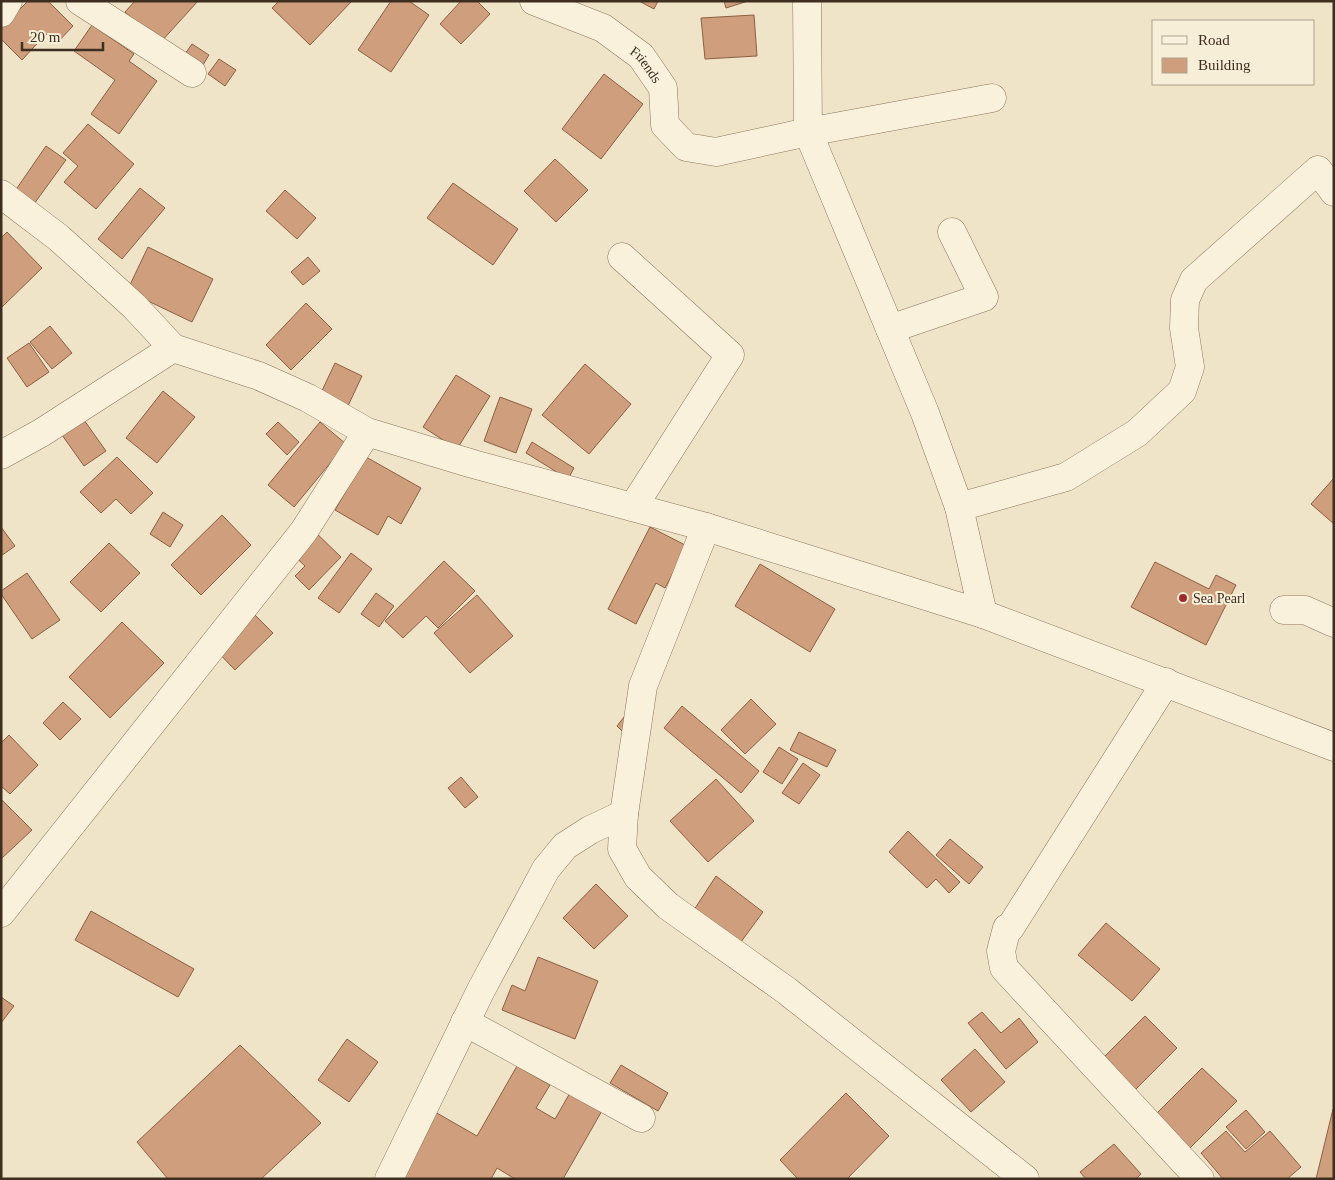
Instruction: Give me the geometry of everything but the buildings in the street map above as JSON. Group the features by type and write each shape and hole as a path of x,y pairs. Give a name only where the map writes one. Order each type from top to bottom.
{"street":[{"path":"1,13 8,1"},
{"path":"80,1 192,74"},
{"name":"Friends","path":"534,1 603,28 641,56 663,88 665,125 686,147 716,152 808,132 992,98"},
{"path":"807,1 808,132 925,413 959,508 983,614"},
{"path":"959,508 1066,477 1137,432 1182,390 1190,367 1184,328 1184,300 1194,280 1318,170 1334,192"},
{"path":"1,194 59,238 134,306 173,348 259,376 308,398 367,432 473,464 706,527 983,614 1334,747"},
{"path":"890,329 984,297 952,232"},
{"path":"622,257 730,355 633,507"},
{"path":"1,455 40,433 173,348"},
{"path":"1,913 304,531 367,432"},
{"path":"706,527 643,686 624,814 622,849 638,878 668,906 787,991 1025,1179"},
{"path":"1284,610 1305,610 1334,623"},
{"path":"1166,682 1010,928 1008,928 1001,951 1004,968 1200,1179"},
{"path":"389,1179 466,1022 546,869 565,846 590,830 624,814"},
{"path":"466,1022 641,1118"}],"place":[{"name":"Sea Pearl","path":"1183,598"}]}
